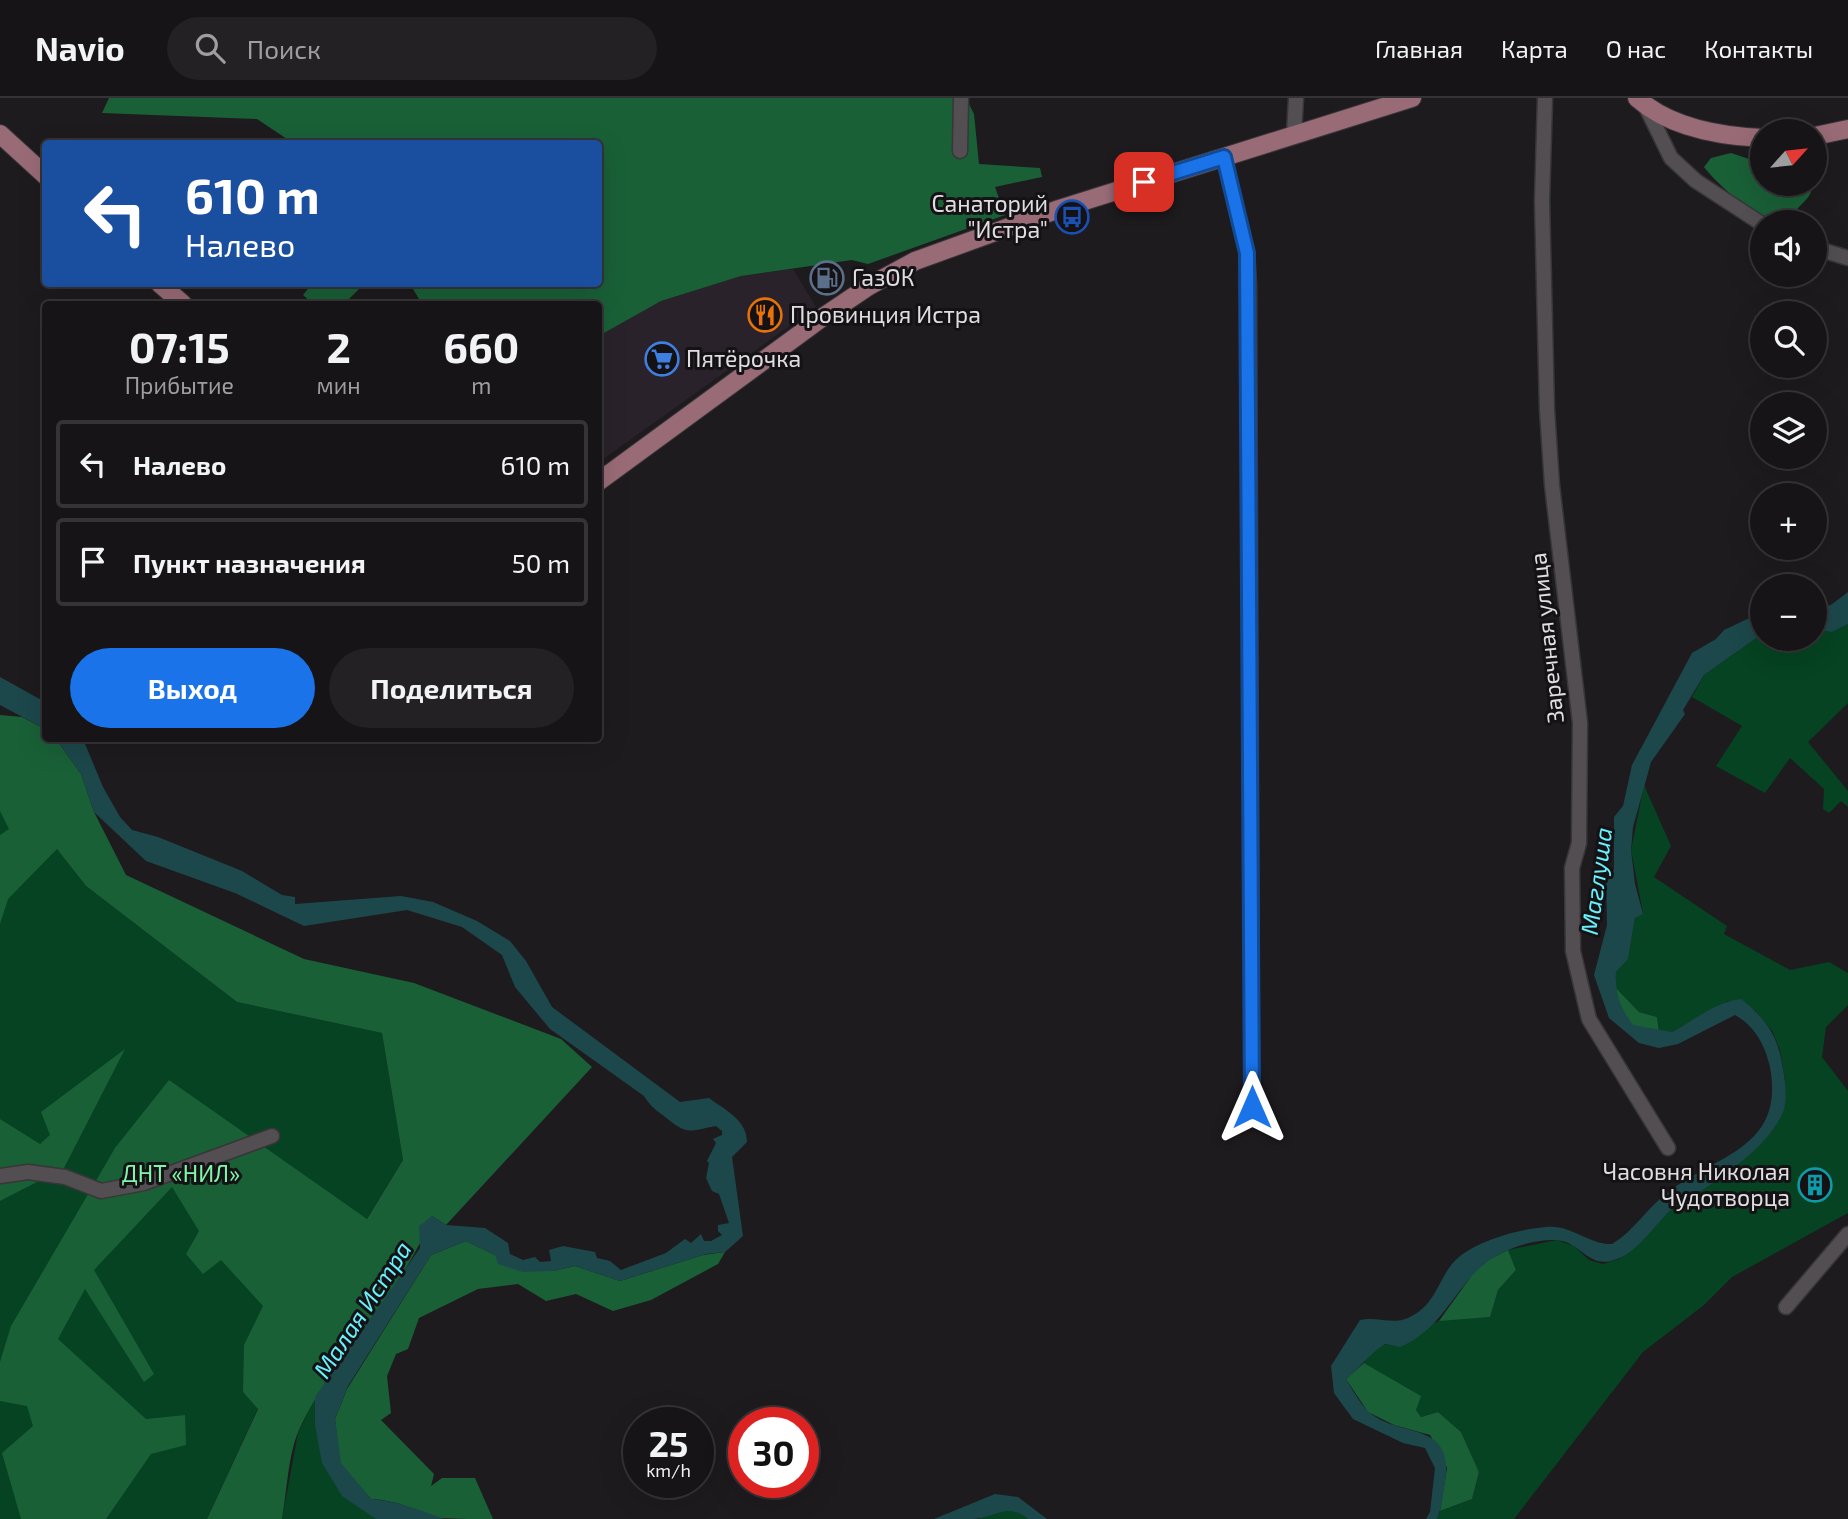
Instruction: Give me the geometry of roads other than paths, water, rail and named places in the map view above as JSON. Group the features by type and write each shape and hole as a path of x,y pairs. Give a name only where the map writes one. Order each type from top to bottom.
{"main road":[{"path":"602,479 824,317 896,270 958,244 1059,209 1412,98"},
{"path":"1642,102 1695,128 1750,137"},
{"path":"1827,133 1848,129"},
{"path":"0,134 42,172"},
{"path":"163,287 180,301"}],"street":[{"path":"960,151 961,98"},
{"path":"1294,134 1296,98"},
{"name":"Заречная улица","path":"1545,98 1542,201 1547,410 1552,485 1580,723 1579,843 1572,868 1573,951 1589,1019 1668,1148"},
{"path":"1642,102 1671,158 1696,181 1750,216"},
{"path":"1224,157 1247,253 1249,284 1252,1107"},
{"path":"1827,252 1848,258"},
{"path":"0,1176 28,1172 65,1177 100,1191 144,1183 272,1136"},
{"path":"1786,1307 1848,1234"}],"water":[{"path":"1848,592 1848,624 1832,632 1827,631 1827,606"},
{"path":"1750,618 1750,642 1704,675 1683,710 1685,714 1651,762 1633,827 1631,850 1635,884 1643,914 1635,918 1628,959 1616,972 1616,987 1619,1000 1633,1025 1672,1032 1714,1008 1741,999 1757,1012 1777,1044 1785,1082 1783,1112 1769,1135 1749,1155 1715,1182 1676,1206 1625,1255 1607,1262 1599,1261 1572,1245 1556,1240 1510,1249 1475,1272 1443,1313 1417,1338 1400,1347 1385,1344 1346,1379 1364,1407 1379,1419 1421,1433 1433,1439 1441,1448 1446,1462 1441,1505 1437,1519 1426,1519 1430,1512 1435,1468 1425,1448 1403,1443 1353,1419 1334,1393 1331,1366 1360,1320 1390,1321 1408,1318 1426,1305 1459,1257 1478,1245 1501,1236 1536,1228 1555,1227 1612,1244 1627,1233 1667,1193 1743,1146 1757,1133 1767,1116 1772,1094 1768,1059 1758,1037 1742,1019 1735,1015 1678,1044 1659,1048 1639,1043 1609,1018 1594,975 1607,925 1606,874 1614,870 1614,817 1623,806 1632,765 1692,653 1716,639 1724,630"},
{"path":"0,677 42,700 42,727 0,705"},
{"path":"58,742 84,742 103,787 120,817 132,830 158,837 242,871 282,895 295,897 295,904 401,896 433,902 477,921 510,941 526,961 552,1007 680,1102 709,1098 734,1116 746,1134 747,1142 732,1157 743,1236 725,1252 706,1254 620,1281 575,1266 553,1271 523,1272 498,1264 495,1255 466,1241 431,1255 348,1386 335,1419 341,1463 371,1499 399,1504 444,1519 376,1519 342,1496 322,1463 315,1425 315,1397 420,1248 419,1226 432,1216 446,1225 485,1228 508,1243 510,1254 523,1260 535,1257 540,1262 551,1261 549,1250 563,1246 595,1252 597,1258 610,1261 621,1270 666,1253 685,1239 691,1243 701,1234 704,1241 711,1241 722,1235 718,1231 718,1225 729,1223 719,1194 712,1191 706,1178 709,1163 707,1161 716,1143 713,1139 722,1135 722,1131 716,1126 691,1130 681,1128 653,1107 644,1096 550,1029 515,987 502,955 462,927 407,910 304,926 235,893 146,861 94,812 81,774"},
{"path":"995,1494 1018,1497 1047,1519 1028,1519 1008,1511 974,1519 934,1519"}],"place":[{"name":"Санаторий \"Истра\"","path":"1072,217"},
{"name":"ГазОК","path":"827,278"},
{"name":"Провинция Истра","path":"765,315"},
{"name":"Пятёрочка","path":"662,359"},
{"name":"Часовня Николая Чудотворца","path":"1815,1185"}],"water label":[{"name":"Маглуша","path":"1597,881"},
{"name":"Малая Истра","path":"363,1310"}],"park label":[{"name":"ДНТ «НИЛ»","path":"181,1174"}]}
